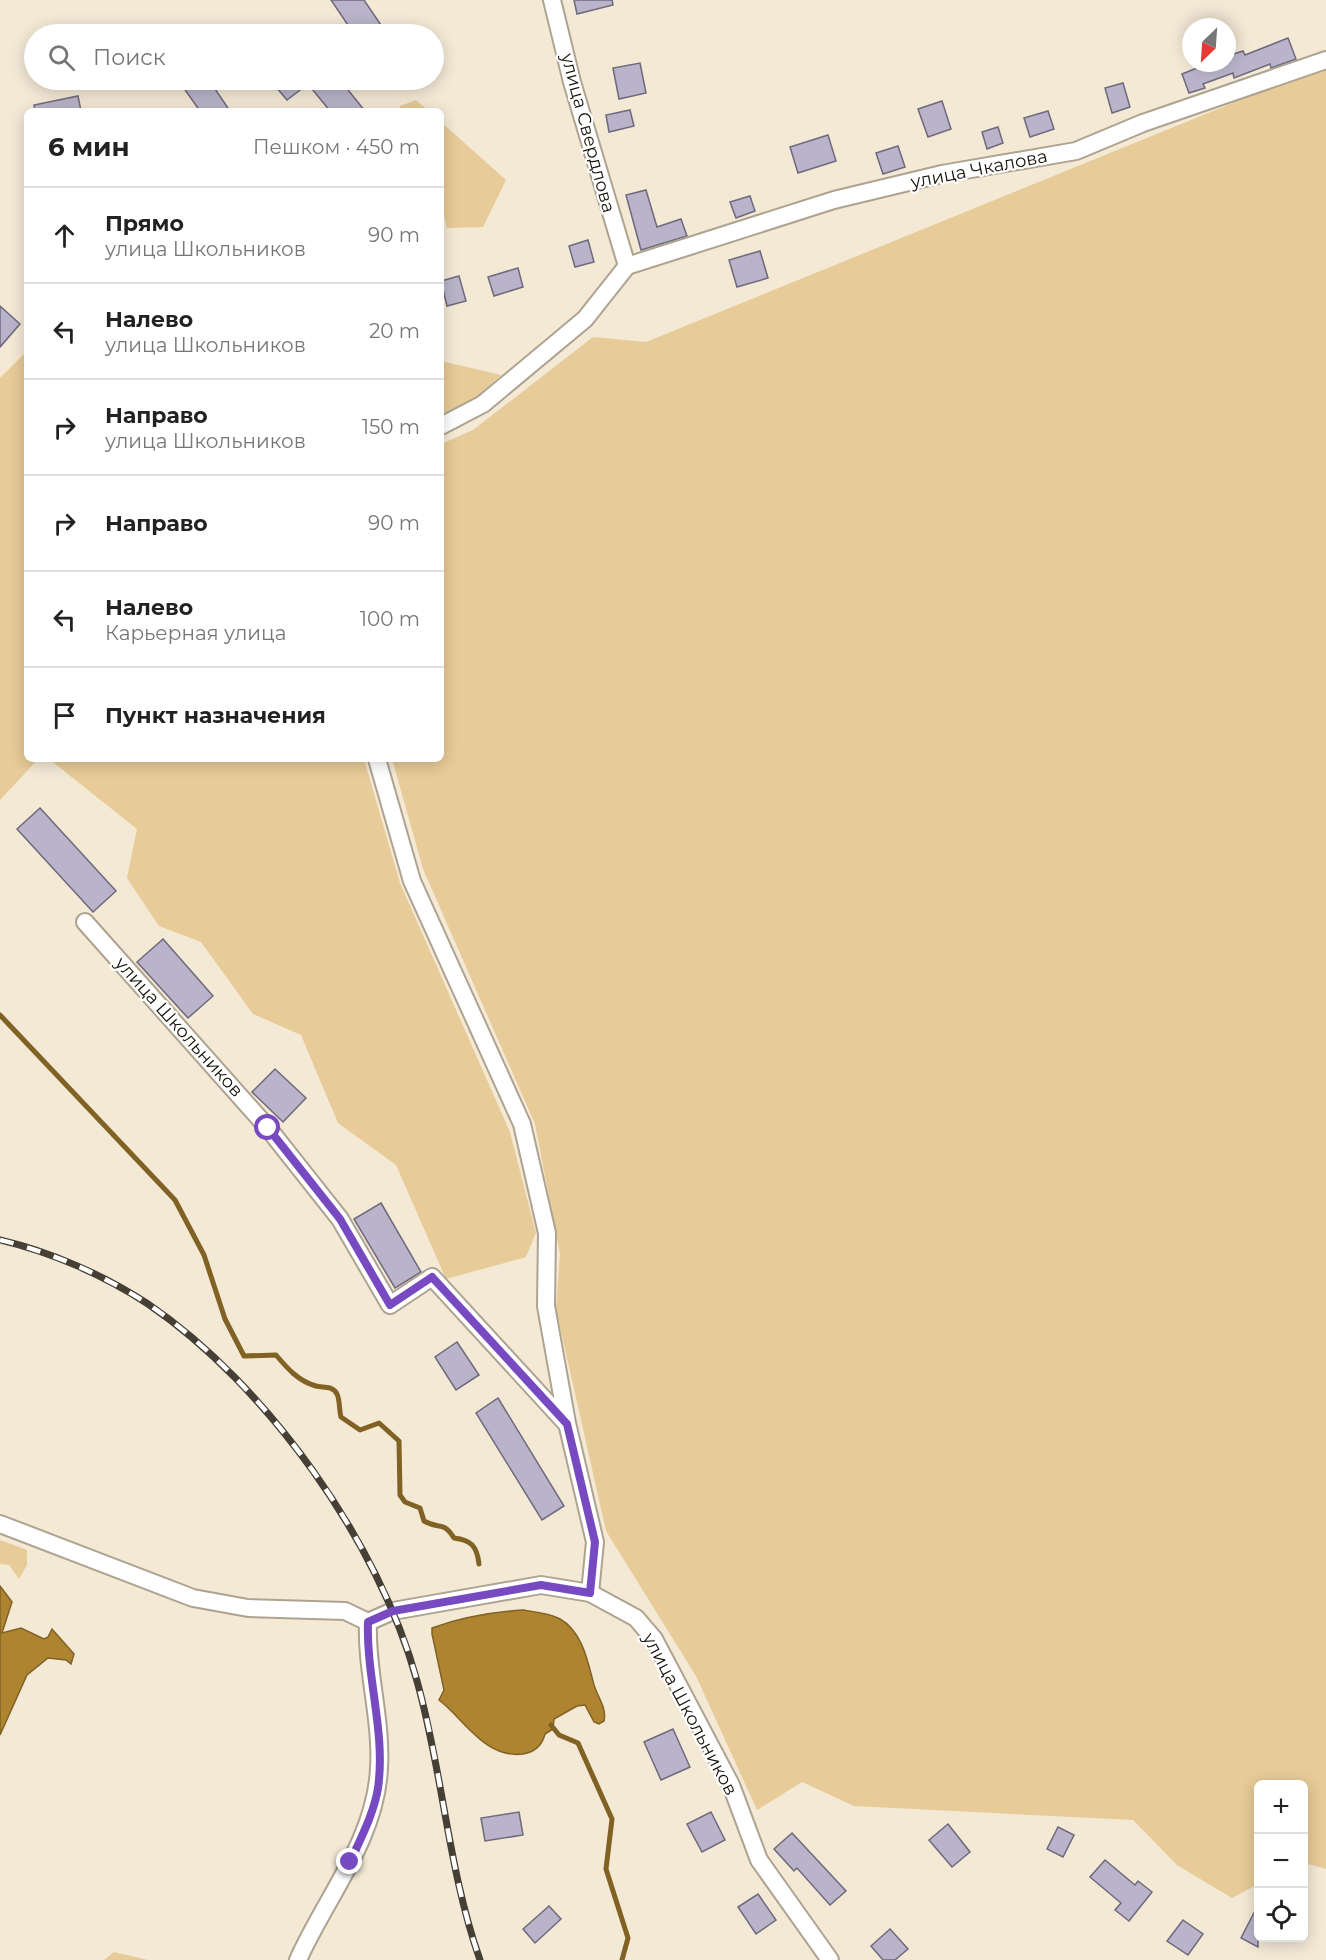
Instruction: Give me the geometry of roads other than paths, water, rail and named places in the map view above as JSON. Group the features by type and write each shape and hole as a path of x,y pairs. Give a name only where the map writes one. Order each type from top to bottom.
{"street":[{"name":"улица Свердлова","path":"552,0 575,93 627,266"},
{"name":"улица Чкалова","path":"627,266 834,200 942,174 1076,151 1143,123 1326,60"},
{"path":"444,424 483,404 585,319 627,266"},
{"path":"378,762 412,881 522,1124 547,1233 546,1306 567,1424"},
{"name":"улица Школьников","path":"85,922 268,1128 340,1219 390,1305 432,1277 567,1424 595,1542 590,1593 636,1618 654,1639 731,1785 759,1860 830,1960"},
{"path":"0,1524 194,1598 248,1608 345,1611 368,1622 393,1611 541,1585 590,1593"},
{"path":"298,1960 364,1832 377,1790 378,1738 368,1664 368,1622"}],"waterway":[{"path":"0,1015 175,1200 204,1255 225,1319 244,1356 276,1355 304,1381 335,1391 339,1399 341,1417 360,1430 379,1423 399,1441 400,1495 405,1502 420,1508 424,1521 444,1527 454,1538 469,1542 475,1548 479,1564"},
{"path":"551,1725 559,1735 578,1743 612,1819 606,1869 628,1938 622,1960"}],"railway":[{"path":"0,1240 77,1266 113,1283 148,1304 192,1338 235,1378 275,1422 313,1471 347,1522 376,1575 399,1628 426,1716 460,1891 480,1960"}]}
